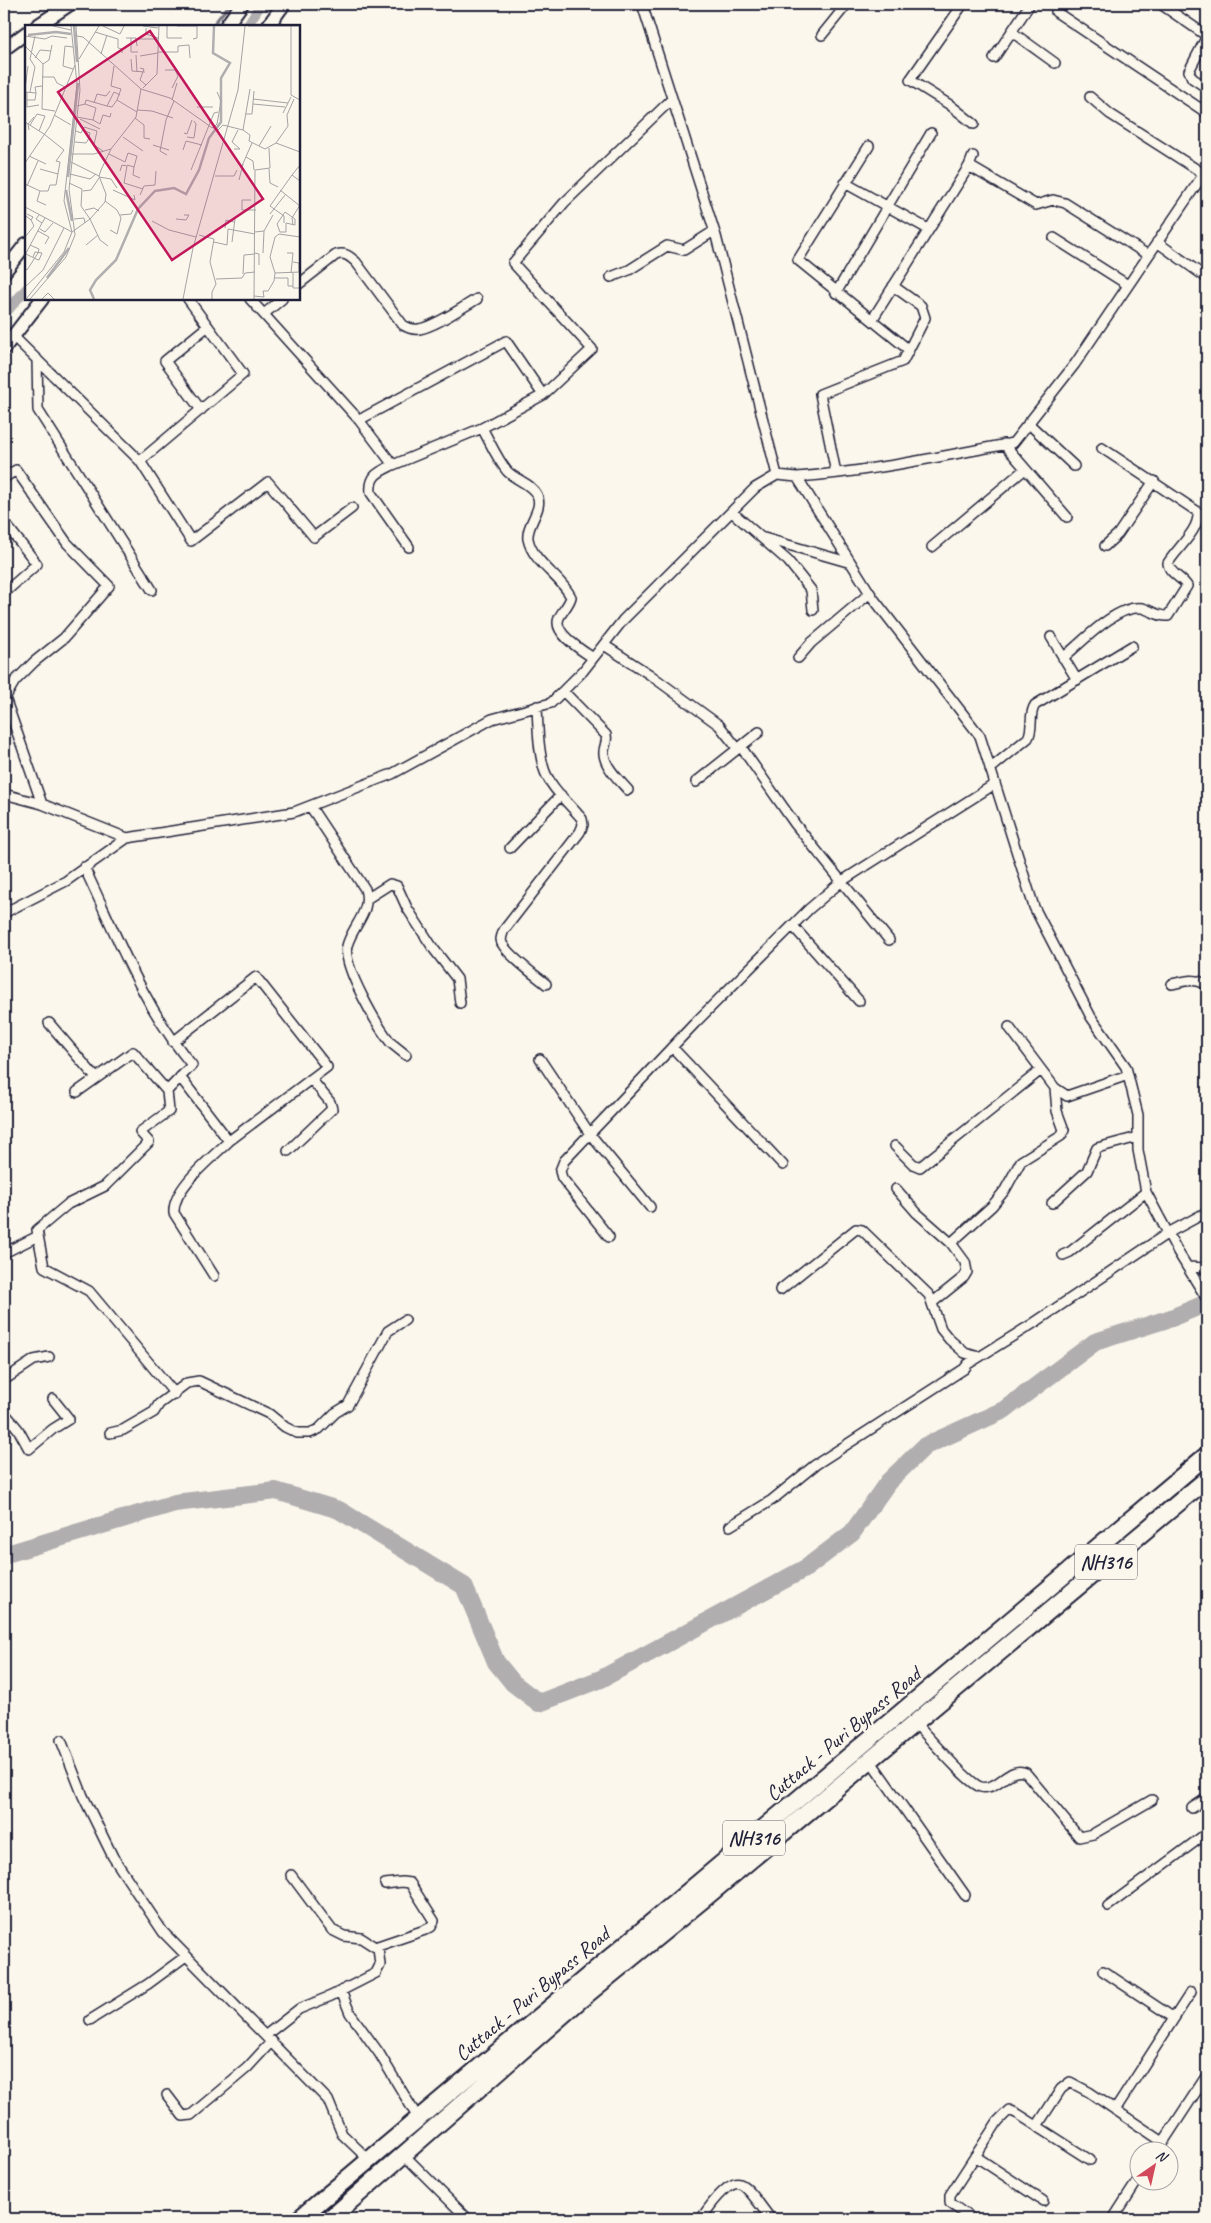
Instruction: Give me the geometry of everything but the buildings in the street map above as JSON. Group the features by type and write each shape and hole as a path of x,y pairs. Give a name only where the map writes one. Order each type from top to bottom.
{"highway":[{"name":"Cuttack - Puri Bypass Road","path":"299,2219 802,1798 1207,1455"},
{"name":"Cuttack - Puri Bypass Road","path":"330,2219 611,1975 1207,1479"}],"street":[{"path":"38,25 70,4"},
{"path":"227,25 242,4"},
{"path":"269,25 284,4"},
{"path":"642,4 714,231 777,475"},
{"path":"822,35 847,4"},
{"path":"963,4 910,80 950,105 974,124"},
{"path":"994,58 1030,4"},
{"path":"1163,4 1206,36 1190,65 1189,71 1192,78 1207,88"},
{"path":"1056,12 1207,113"},
{"path":"1012,32 1055,63"},
{"path":"4,49 25,35"},
{"path":"4,913 66,881 127,838 294,812 392,774 492,719 551,702 583,671 623,620 755,488 777,475 797,477 836,473 1013,443 1075,364 1206,171 1110,114 1090,97"},
{"path":"409,547 372,493 370,484 373,478 379,472 394,465 482,428 543,395 592,349 513,263 564,203 671,100"},
{"path":"836,293 931,133"},
{"path":"869,146 798,260 836,293 909,350"},
{"path":"872,320 969,166 973,156"},
{"path":"969,166 1036,205 1053,200 1065,203 1148,255"},
{"path":"845,183 887,208 928,229"},
{"path":"611,277 629,270 667,246 684,250 714,231"},
{"path":"1054,238 1128,285"},
{"path":"1156,242 1207,278"},
{"path":"4,272 25,245"},
{"path":"300,283 336,255 341,253 347,255 356,262 403,325 414,329 420,329 442,319 477,299"},
{"path":"836,473 820,394 903,361 925,318 921,306 893,286"},
{"path":"4,348 41,300"},
{"path":"140,461 243,374 189,300"},
{"path":"251,300 359,420 394,465"},
{"path":"264,314 281,300"},
{"path":"201,410 166,361 208,326"},
{"path":"13,336 140,461 191,541 268,482 314,537 352,508"},
{"path":"359,420 506,341 543,395"},
{"path":"37,359 38,410 152,590"},
{"path":"1028,422 1074,466"},
{"path":"482,428 506,469 537,495 539,501 529,532 529,541 540,562 571,597 559,619 559,628 562,633 594,658"},
{"path":"1004,444 1067,518"},
{"path":"1063,658 1104,622 1123,612 1143,608 1160,616 1168,616 1186,589 1184,580 1170,570 1168,563 1197,522 1198,512 1102,448"},
{"path":"932,547 1025,468"},
{"path":"4,478 16,470 67,543 109,586 64,638 34,662 15,681 4,698 42,804"},
{"path":"797,477 870,593 980,736 1034,907 1091,1016 1126,1067 1138,1115 1138,1150 1146,1192 1187,1267 1207,1299"},
{"path":"1105,546 1118,534 1154,481"},
{"path":"732,512 788,561 811,590 813,610"},
{"path":"4,522 37,564 4,593"},
{"path":"761,538 851,563"},
{"path":"798,658 811,643 870,593"},
{"path":"1050,637 1077,680"},
{"path":"604,645 649,674 720,725 795,824 889,940"},
{"path":"990,769 1028,738 1032,725 1031,713 1035,705 1132,646"},
{"path":"562,691 606,735 607,740 603,752 606,762 628,790"},
{"path":"537,706 539,743 544,770 561,795 582,819 583,825 580,832 509,922 501,940 509,952 546,984"},
{"path":"696,782 759,732"},
{"path":"609,1237 562,1178 560,1171 564,1162 672,1047 792,926 842,881 995,784"},
{"path":"4,794 42,804 127,838"},
{"path":"510,848 561,795"},
{"path":"310,806 358,878 368,898"},
{"path":"84,867 130,964 173,1042 192,1064 167,1091"},
{"path":"406,1055 391,1043 368,1008 347,959 347,947 362,916 368,898 390,884 397,886 406,908 457,979 460,1003"},
{"path":"792,926 859,1000"},
{"path":"173,1042 256,977 327,1067 229,1141 185,1185 174,1208 174,1213 214,1276"},
{"path":"1172,984 1186,980 1201,981 1207,986"},
{"path":"49,1023 96,1078"},
{"path":"1009,1027 1055,1088 1067,1096 1128,1074"},
{"path":"672,1047 783,1165"},
{"path":"77,1092 133,1052 167,1091 169,1111 140,1132 149,1142 104,1186 62,1210 37,1230 44,1267 89,1291 175,1394"},
{"path":"540,1059 590,1134 650,1207"},
{"path":"896,1146 912,1164 920,1167 1041,1070"},
{"path":"180,1077 229,1141"},
{"path":"288,1151 332,1110 330,1102 311,1079"},
{"path":"951,1243 992,1206 1005,1190 1021,1161 1061,1136 1064,1130 1063,1122 1057,1111 1055,1088"},
{"path":"1052,1203 1087,1171 1097,1148 1138,1137"},
{"path":"896,1188 917,1213 951,1243 965,1262 968,1272 933,1302"},
{"path":"1063,1255 1070,1252 1146,1192"},
{"path":"730,1526 772,1500 815,1465 979,1357 1034,1323 1168,1233 1207,1212"},
{"path":"780,1290 856,1229 862,1230 929,1296 933,1302 941,1329 949,1338 965,1353 979,1357"},
{"path":"4,1253 38,1236"},
{"path":"1187,1267 1207,1268"},
{"path":"110,1433 123,1430 154,1412 159,1404 175,1394 187,1383 200,1381 269,1414 285,1427 297,1433 310,1433 319,1429 335,1413 348,1405 388,1331 405,1320"},
{"path":"4,1380 34,1360 49,1357"},
{"path":"4,1412 18,1429 29,1449 53,1429 69,1419 53,1400"},
{"path":"914,1722 960,1771 980,1787 987,1788 1014,1772 1021,1771 1026,1773 1080,1837 1093,1834 1152,1800"},
{"path":"61,1740 83,1796 113,1857 163,1932 328,2100 342,2134 368,2160"},
{"path":"870,1760 965,1895"},
{"path":"1192,1808 1207,1798"},
{"path":"1108,1906 1207,1833"},
{"path":"291,1875 332,1930 337,1934 358,1937 370,1945 378,1947 425,1930 434,1921 410,1883 385,1884"},
{"path":"167,2095 183,2116 191,2115 247,2068 269,2038 299,2009 376,1973 380,1965 378,1947"},
{"path":"90,2020 148,1984 186,1956"},
{"path":"1103,1971 1174,2018"},
{"path":"341,1991 350,2013 379,2053 418,2118"},
{"path":"1115,2110 1191,1992"},
{"path":"1164,2140 1207,2075"},
{"path":"1037,2126 1061,2089 1070,2082 1160,2140"},
{"path":"972,2219 955,2209 949,2200 998,2121 1009,2110 1090,2160"},
{"path":"404,2155 468,2219"},
{"path":"975,2156 1043,2201"},
{"path":"701,2219 727,2187 734,2183 746,2188 771,2219"},
{"path":"1113,2219 1132,2190"}],"waterway":[{"path":"213,25 230,4"},
{"path":"248,25 261,4"},
{"path":"4,315 25,290"},
{"path":"4,1556 175,1503 276,1491 339,1510 464,1586 496,1662 513,1683 539,1703 601,1679 806,1568 852,1533 888,1482 925,1446 1004,1410 1095,1342 1171,1318 1207,1303"}]}
